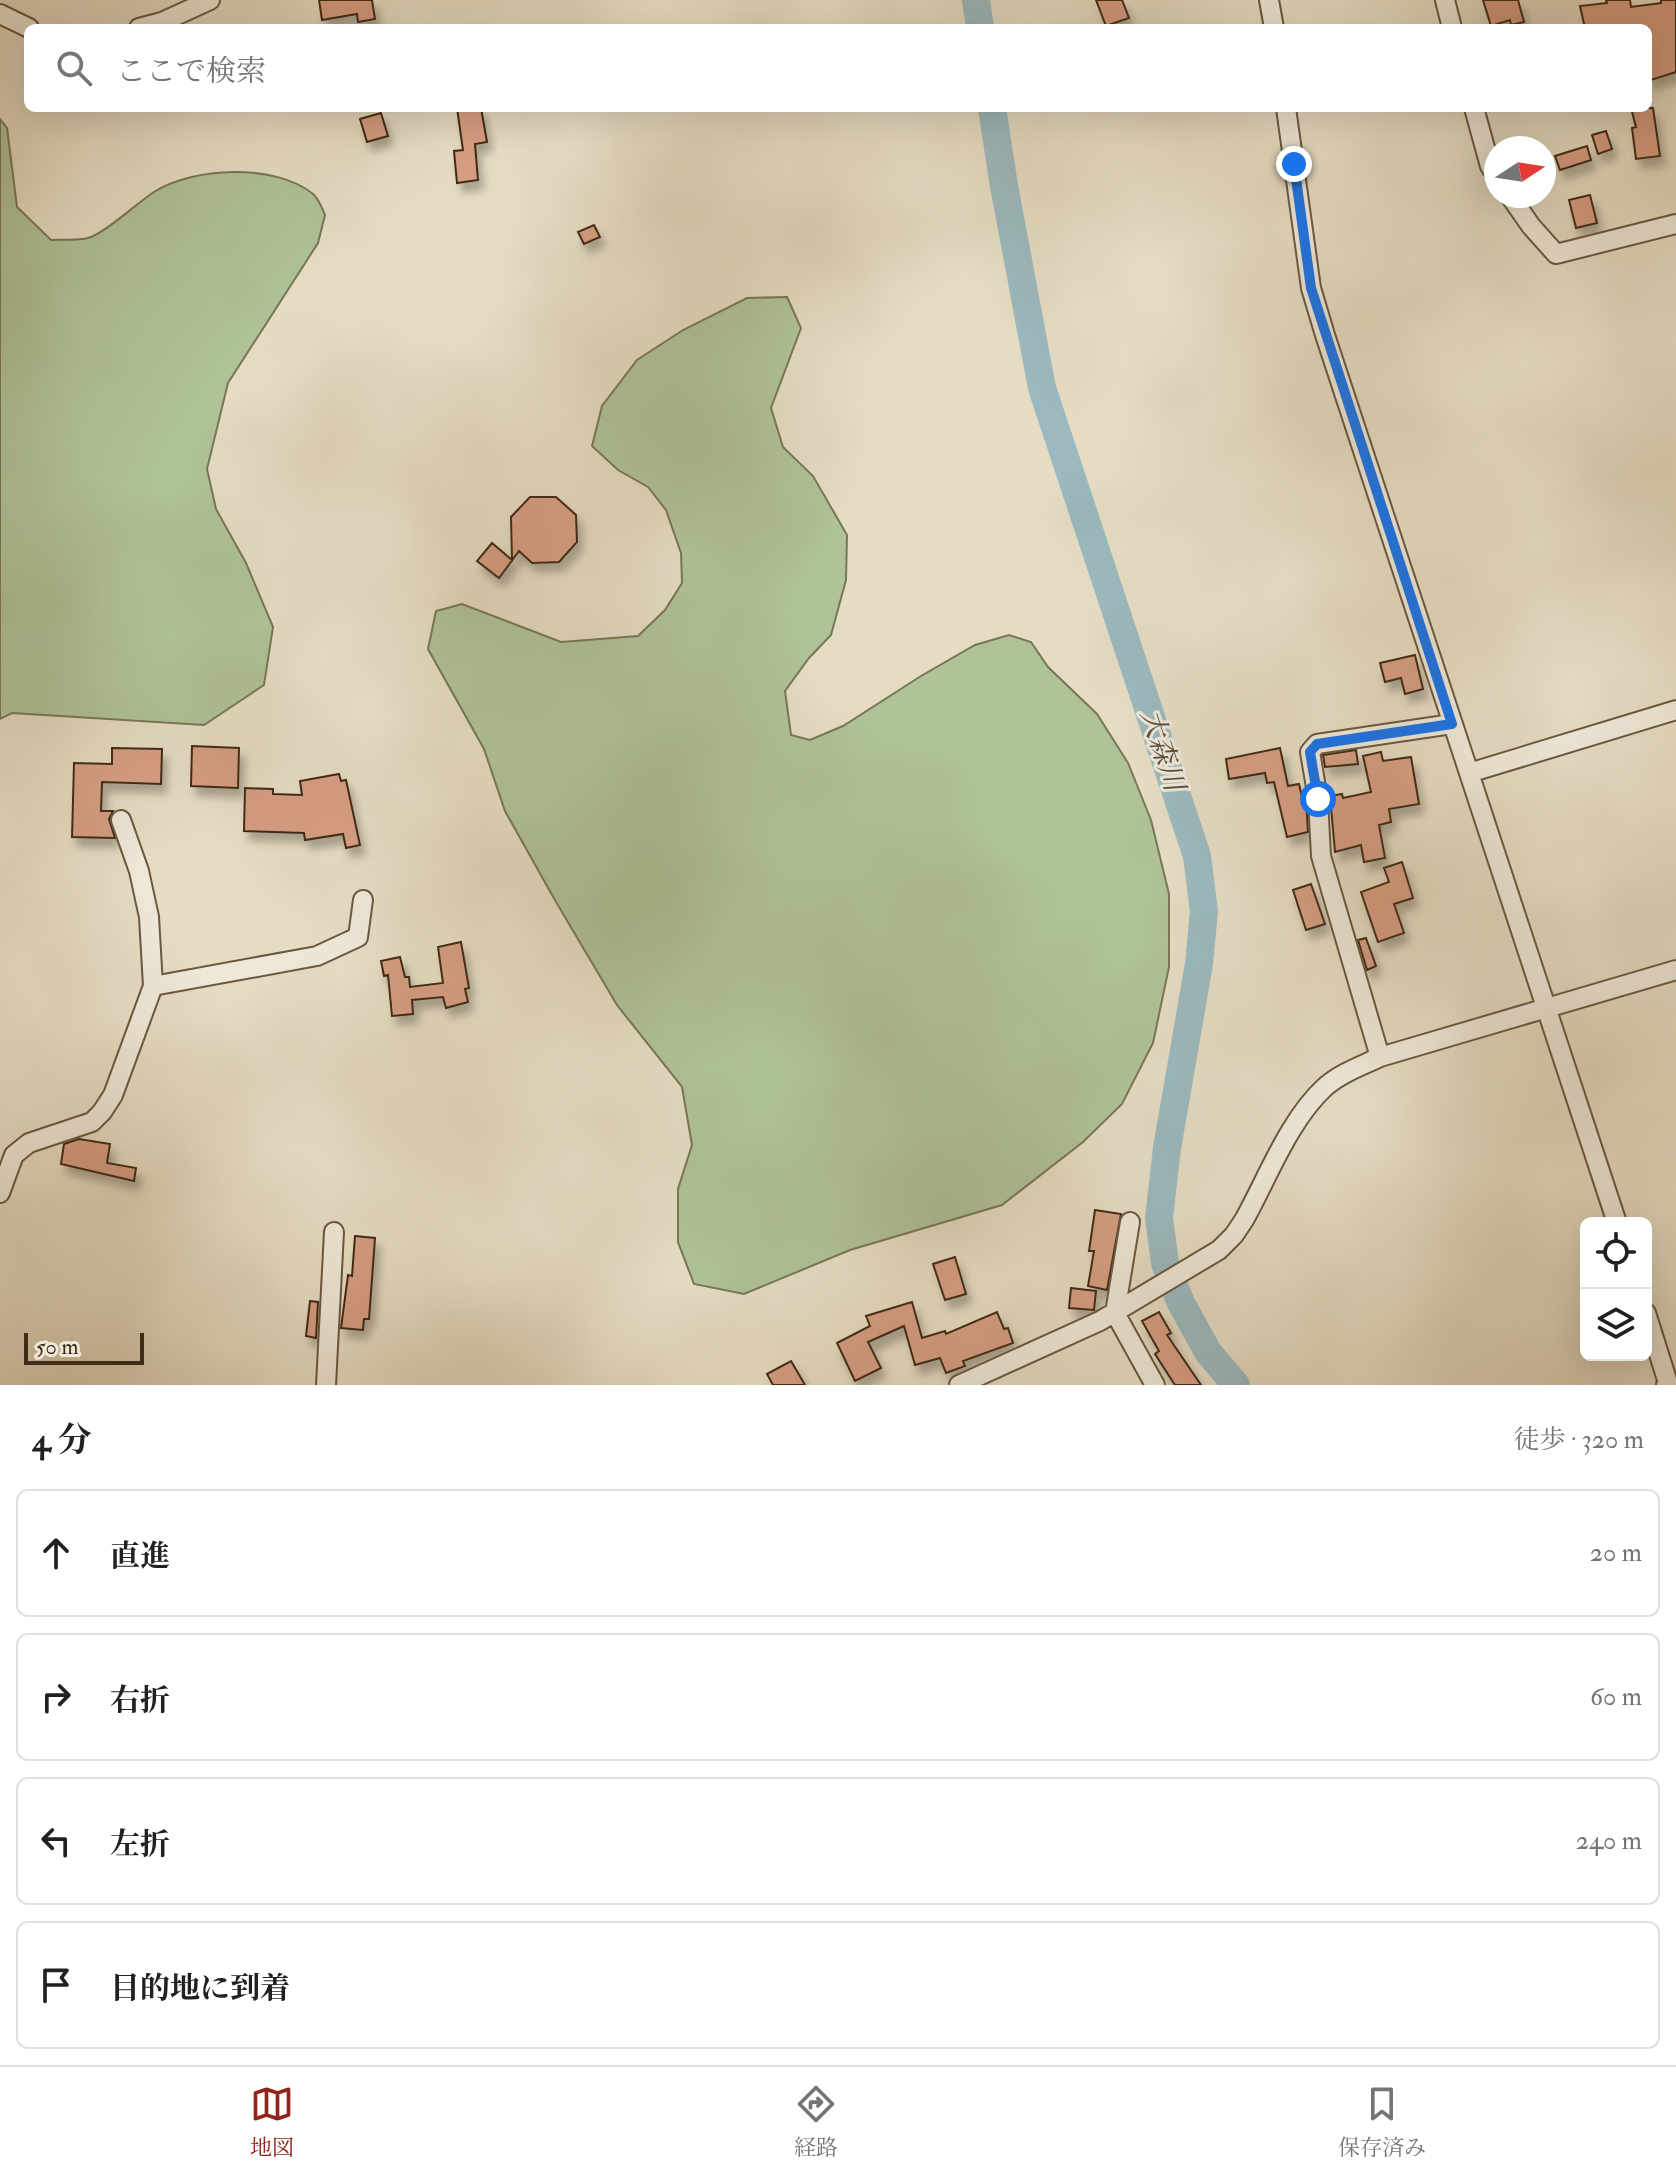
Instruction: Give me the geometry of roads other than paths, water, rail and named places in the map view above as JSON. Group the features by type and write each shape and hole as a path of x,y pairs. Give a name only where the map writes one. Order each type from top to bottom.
{"street":[{"path":"154,24 210,0"},
{"path":"1269,0 1273,24"},
{"path":"1445,0 1451,24"},
{"path":"0,14 24,26"},
{"path":"1287,112 1311,288 1615,1217"},
{"path":"1475,112 1484,144"},
{"path":"1519,208 1556,254 1676,224"},
{"path":"1469,773 1676,710"},
{"path":"1380,1057 1321,856 1318,799 1310,752 1317,744 1452,724"},
{"path":"0,1193 14,1155 29,1143 92,1122 102,1112 113,1095 153,986 149,917 139,871 121,820"},
{"path":"153,986 317,956 358,937 363,900"},
{"path":"959,1385 1115,1313 1219,1250 1234,1235 1299,1117 1342,1075 1380,1057 1676,970"},
{"path":"1130,1222 1115,1313 1155,1385"},
{"path":"326,1385 334,1232"},
{"path":"1652,1332 1668,1383 1666,1385"}],"waterway":[{"name":"大森川","path":"976,0 979,24"},
{"name":"大森川","path":"993,112 1042,388 1197,856 1204,911 1199,964 1167,1148 1159,1218 1165,1263 1181,1303 1208,1352 1236,1385"}]}
